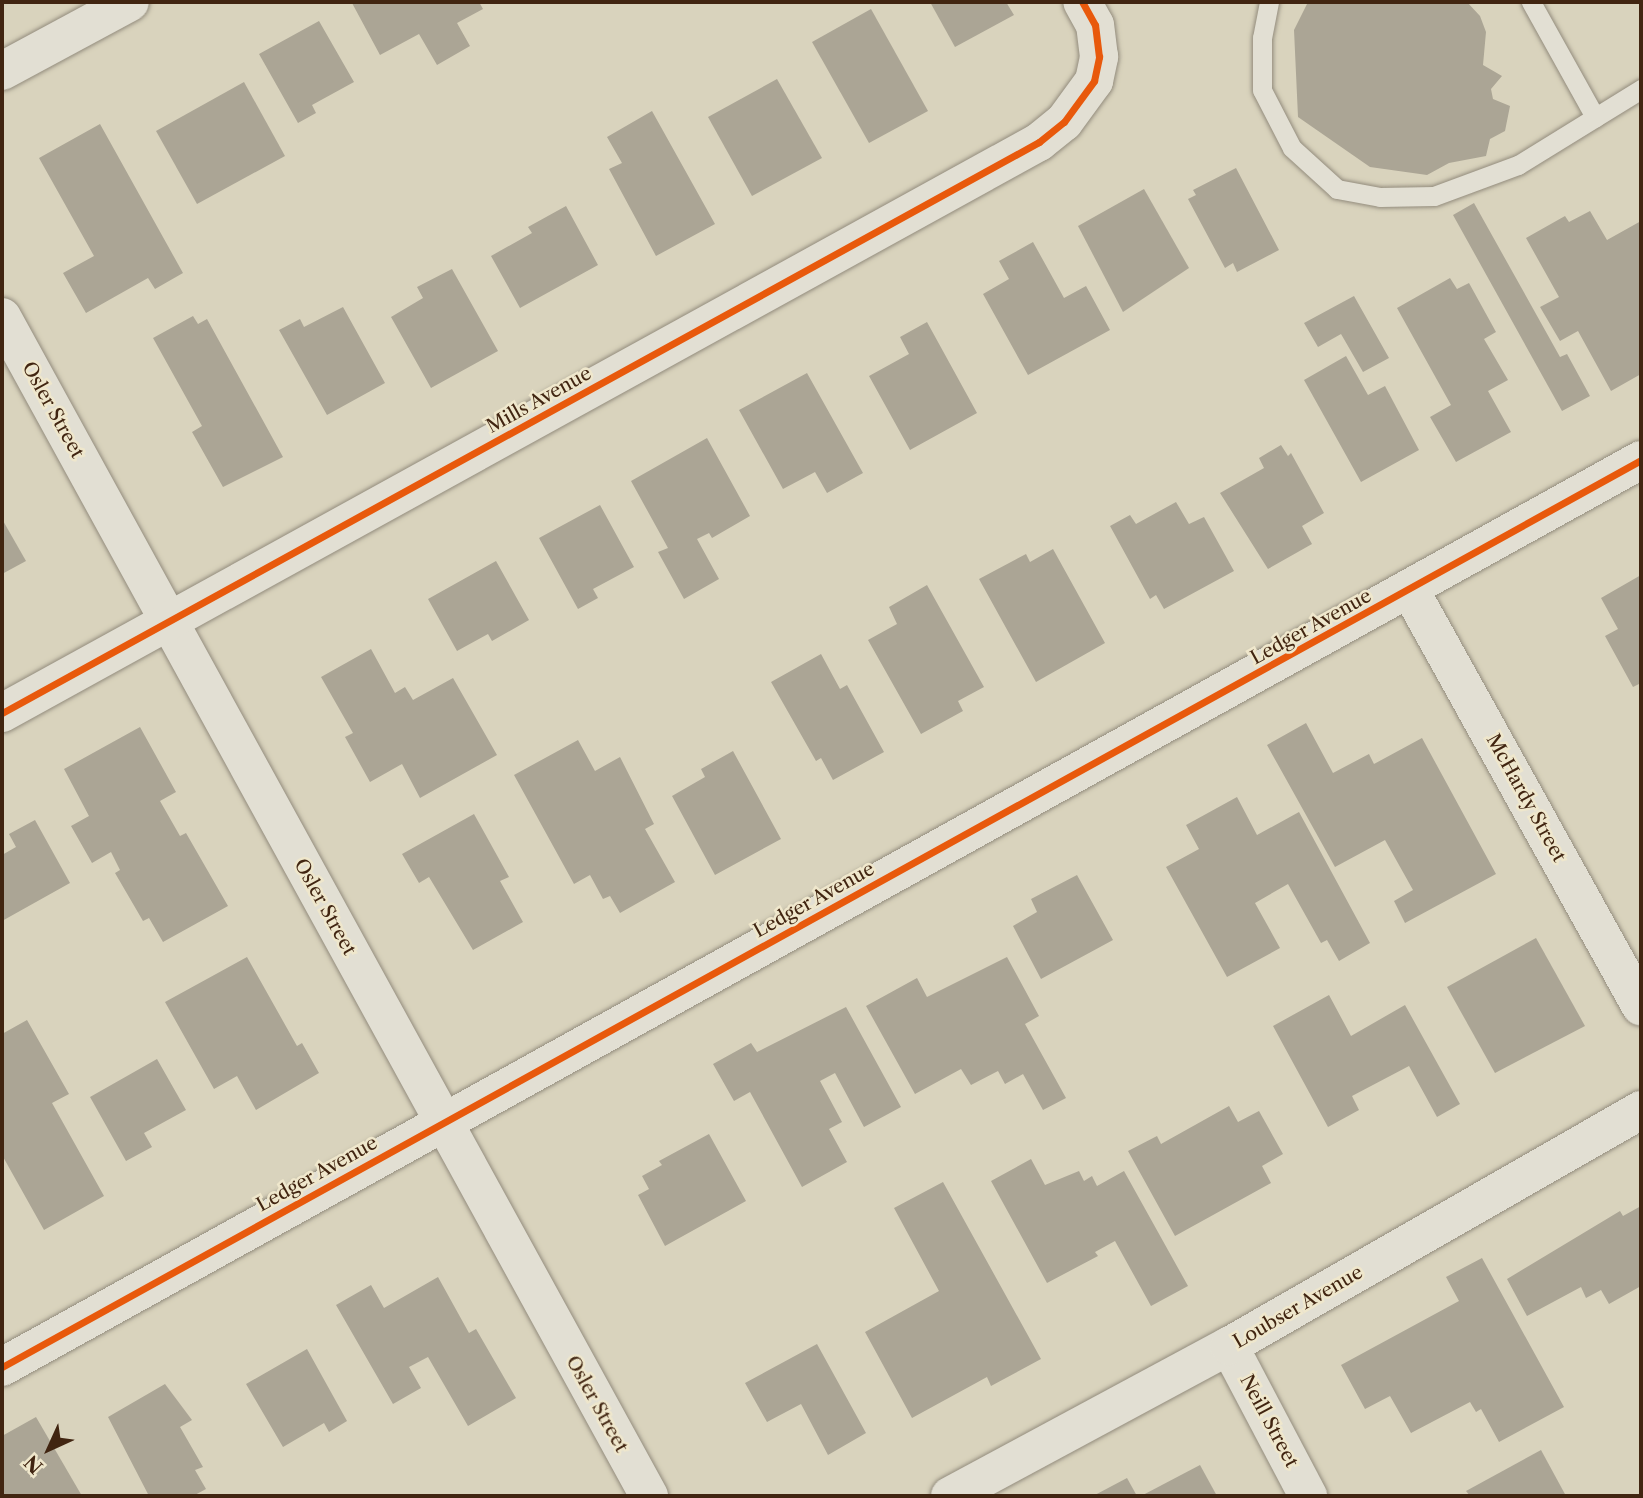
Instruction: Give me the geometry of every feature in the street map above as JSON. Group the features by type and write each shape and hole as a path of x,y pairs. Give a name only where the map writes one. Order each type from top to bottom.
{"street":[{"path":"2,71 130,2"},
{"name":"Mills Avenue","path":"2,713 1039,142 1080,102 1094,81 1099,57 1095,25 1082,2"},
{"name":"Osler Street","path":"2,317 649,1496"},
{"name":"Ledger Avenue","path":"2,1367 1641,460"},
{"name":"McHardy Street","path":"1410,590 1641,1006"},
{"name":"Loubser Avenue","path":"950,1496 1229,1346 1641,1110"},
{"name":"Neill Street","path":"1229,1346 1308,1496"}],"lane":[{"path":"1269,2 1262,37 1262,90 1292,148 1337,189 1380,197 1434,196 1518,165 1641,89"},
{"path":"1531,2 1595,117"}],"building":[{"path":"479,2 483,9 457,23 470,46 437,65 419,34 380,55 352,3"},
{"path":"930,2 1006,2 1014,15 955,47"},
{"path":"1308,2 1467,2 1480,16 1486,32 1483,65 1502,76 1491,89 1493,99 1510,106 1505,131 1490,139 1486,156 1449,163 1427,175 1370,167 1298,117 1294,30"},
{"path":"871,9 928,111 869,143 812,42"},
{"path":"319,21 354,82 312,105 316,113 298,123 259,54"},
{"path":"777,79 822,158 752,196 708,117"},
{"path":"244,82 285,156 197,204 156,131"},
{"path":"652,111 715,224 656,256 609,169 622,163 607,137"},
{"path":"100,124 183,273 155,289 148,278 86,313 63,273 94,256 39,158"},
{"path":"1236,168 1279,250 1237,272 1233,263 1225,268 1188,199 1196,195 1193,190"},
{"path":"1144,189 1189,268 1123,312 1078,226"},
{"path":"1474,203 1560,357 1567,354 1590,396 1562,411 1453,215"},
{"path":"566,206 598,265 520,308 491,256 532,233 528,227"},
{"path":"1590,211 1607,240 1641,221 1641,374 1611,391 1578,331 1560,341 1540,307 1559,297 1526,238 1565,216 1569,222"},
{"path":"1033,242 1064,298 1086,286 1110,330 1028,375 983,294 1009,279 999,261"},
{"path":"452,269 498,351 431,388 391,317 423,298 417,287"},
{"path":"1450,278 1457,289 1469,283 1496,332 1484,339 1508,380 1488,391 1511,432 1456,462 1430,417 1451,405 1397,308"},
{"path":"1354,296 1389,358 1363,372 1341,334 1318,347 1304,323"},
{"path":"343,307 385,383 327,415 279,330 300,319 304,327"},
{"path":"193,316 198,324 207,319 283,457 223,487 192,432 202,426 153,338"},
{"path":"927,322 977,413 910,450 869,376 909,354 900,337"},
{"path":"1346,356 1368,395 1385,386 1419,450 1361,482 1304,380"},
{"path":"807,373 863,473 827,493 815,472 783,489 739,410"},
{"path":"707,438 750,516 712,538 709,533 697,539 719,579 684,599 658,552 668,548 631,481"},
{"path":"1281,445 1288,456 1291,453 1324,513 1302,526 1312,544 1268,569 1220,493 1264,468 1259,458"},
{"path":"1176,502 1189,524 1204,517 1234,571 1164,609 1156,595 1150,599 1110,526 1130,515 1136,524"},
{"path":"600,505 634,567 593,589 598,598 578,609 539,538"},
{"path":"2,519 26,561 2,574"},
{"path":"1053,549 1105,643 1036,682 979,579 1026,554 1030,562"},
{"path":"496,561 529,620 492,641 488,634 457,651 428,599"},
{"path":"1641,575 1641,683 1633,687 1605,636 1618,629 1601,598"},
{"path":"927,585 984,687 958,701 963,711 921,734 868,640 897,624 889,607"},
{"path":"371,649 395,693 405,687 413,700 453,678 497,755 420,798 402,764 370,782 345,737 353,733 321,677"},
{"path":"821,654 840,689 847,685 884,752 833,780 821,758 816,761 771,682"},
{"path":"1306,723 1333,773 1369,754 1374,764 1422,738 1496,874 1405,923 1394,901 1413,890 1385,840 1335,867 1267,745"},
{"path":"140,727 176,792 160,801 180,836 186,833 228,906 163,942 149,918 143,921 115,873 120,870 111,852 92,863 71,826 89,816 64,769"},
{"path":"578,740 595,771 620,757 654,824 645,829 675,882 620,913 610,896 603,899 590,875 574,884 514,775"},
{"path":"733,751 781,839 715,875 672,796 705,777 701,769"},
{"path":"1237,797 1257,835 1299,812 1370,943 1339,961 1327,940 1321,943 1288,884 1255,903 1280,948 1227,977 1166,867 1199,849 1186,825"},
{"path":"474,814 509,877 500,881 523,922 473,950 429,877 419,883 402,854"},
{"path":"35,820 70,883 2,921 2,855 16,847 9,834"},
{"path":"1077,875 1113,940 1041,979 1013,926 1037,912 1031,899"},
{"path":"1536,938 1585,1026 1495,1073 1447,987"},
{"path":"247,957 297,1046 302,1043 319,1073 256,1110 237,1076 214,1089 165,1002"},
{"path":"1007,957 1039,1016 1025,1024 1066,1098 1043,1110 1023,1074 1005,1084 998,1071 971,1085 961,1069 915,1094 866,1006 917,978 927,997"},
{"path":"1329,995 1351,1036 1405,1005 1460,1104 1437,1117 1409,1066 1352,1096 1359,1110 1328,1127 1273,1026"},
{"path":"846,1007 901,1107 864,1127 835,1073 820,1081 842,1122 829,1129 847,1162 802,1187 750,1092 734,1101 713,1064 751,1043 757,1052"},
{"path":"27,1020 69,1094 52,1103 104,1196 44,1230 2,1155 2,1034"},
{"path":"157,1059 186,1110 144,1133 152,1147 126,1161 90,1097"},
{"path":"1229,1106 1238,1122 1259,1111 1283,1154 1262,1166 1271,1183 1175,1236 1128,1151 1157,1136 1161,1144"},
{"path":"709,1134 746,1201 665,1246 638,1195 649,1189 642,1176 662,1165 659,1161"},
{"path":"1031,1159 1045,1185 1079,1171 1084,1181 1092,1176 1097,1186 1124,1171 1188,1286 1151,1306 1115,1241 1095,1252 1098,1256 1047,1283 991,1181"},
{"path":"943,1182 1041,1359 991,1386 987,1377 912,1418 865,1332 939,1291 894,1208"},
{"path":"1641,1206 1641,1286 1609,1304 1601,1290 1586,1298 1581,1287 1527,1316 1507,1279 1620,1211 1623,1216"},
{"path":"1482,1258 1564,1407 1499,1442 1481,1409 1476,1412 1470,1402 1411,1433 1390,1396 1365,1409 1341,1365 1459,1301 1446,1277"},
{"path":"438,1277 469,1333 476,1329 516,1398 468,1426 428,1357 409,1367 421,1388 393,1404 336,1305 371,1285 384,1308"},
{"path":"817,1344 866,1433 828,1455 801,1404 767,1422 745,1383"},
{"path":"307,1349 347,1421 329,1432 324,1423 283,1447 246,1384"},
{"path":"165,1384 192,1420 180,1427 203,1467 195,1470 206,1489 193,1496 149,1496 108,1417"},
{"path":"36,1417 82,1496 2,1496 2,1436"},
{"path":"1541,1450 1566,1496 1470,1496 1466,1491"},
{"path":"1200,1465 1217,1496 1141,1496"},
{"path":"1127,1478 1137,1496 1093,1496"}],"cycle path":[{"path":"2,713 1039,142 1064,122 1094,81 1099,57 1095,25 1082,2"},
{"path":"2,1367 1641,460"}]}
